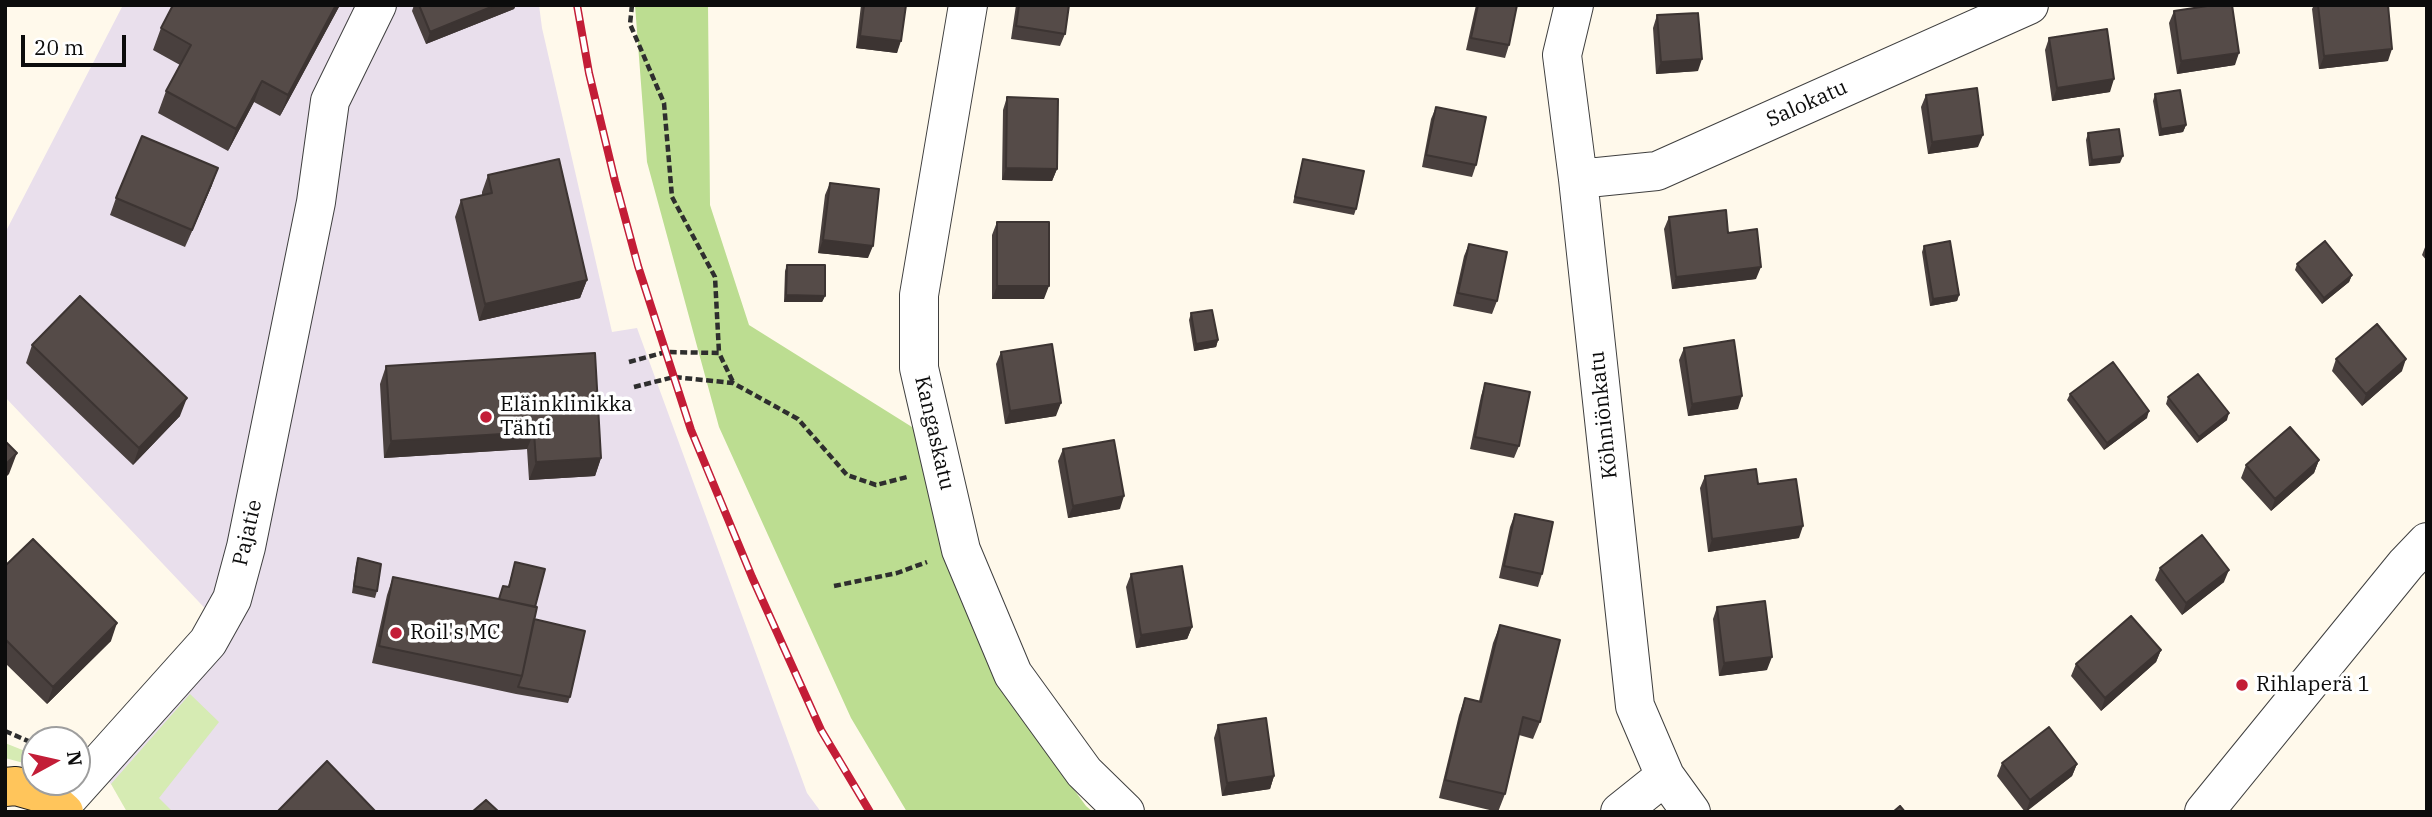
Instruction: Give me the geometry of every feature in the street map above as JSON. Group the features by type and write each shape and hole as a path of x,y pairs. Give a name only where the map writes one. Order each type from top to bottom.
{"main road":[{"path":"9,784 44,794 62,809"}],"street":[{"name":"Pajatie","path":"62,809 208,642 232,599 246,547 316,202 330,101 377,5"},
{"name":"Kangaskatu","path":"968,5 919,295 919,368 961,550 1013,674 1084,772 1125,812"},
{"name":"Köhniönkatu","path":"1574,5 1562,55 1578,178 1635,706 1665,776 1691,812"},
{"name":"Salokatu","path":"1578,178 1657,171 2029,5"},
{"path":"2204,812 2420,563"},
{"path":"1620,812 1665,776"}],"path":[{"path":"632,5 630,24 664,103 672,197 715,277 719,353 733,383"},
{"path":"629,362 666,352 719,353"},
{"path":"634,387 674,377 733,383 798,419 847,475 876,485 942,468"},
{"path":"834,586 897,573 961,550"}],"shaded area":[{"path":"123,5 539,5 612,332 637,328 807,793 821,812 137,812 91,763 91,748 216,620 5,397 5,233"}],"green space":[{"path":"635,5 708,5 710,205 749,325 920,432 945,545 996,683 1093,812 907,812 851,718 719,427 647,162"},
{"path":"190,694 219,722 159,798 173,812 127,812 111,784"},
{"path":"5,743 21,749 21,762 5,758"}],"building":[{"path":"173,5 336,5 288,95 262,81 236,129 166,91 191,45 161,28"},
{"path":"419,5 496,5 430,32"},
{"path":"864,5 906,5 901,41 860,36"},
{"path":"1019,5 1069,5 1065,34 1016,26"},
{"path":"1478,5 1517,5 1509,45 1471,38"},
{"path":"2232,5 2239,53 2181,61 2174,11"},
{"path":"2318,5 2388,5 2392,49 2324,56"},
{"path":"1698,13 1702,59 1661,62 1657,15"},
{"path":"2107,29 2114,79 2057,88 2049,38"},
{"path":"1977,88 1983,135 1932,142 1926,95"},
{"path":"2180,90 2186,125 2161,129 2155,94"},
{"path":"1007,97 1058,99 1057,169 1006,168"},
{"path":"1436,107 1486,117 1476,165 1426,155"},
{"path":"2119,129 2123,156 2092,160 2088,133"},
{"path":"142,136 218,168 192,230 116,198"},
{"path":"559,159 587,280 485,304 461,200 492,193 488,175"},
{"path":"1303,159 1364,171 1356,209 1295,197"},
{"path":"830,183 879,189 873,246 823,240"},
{"path":"1726,210 1728,233 1757,229 1761,267 1676,277 1669,217"},
{"path":"997,222 1049,222 1049,286 997,286"},
{"path":"1950,241 1959,295 1933,299 1924,246"},
{"path":"2325,241 2352,275 2324,298 2297,264"},
{"path":"1469,244 1507,252 1497,301 1458,293"},
{"path":"787,265 825,265 825,296 786,295"},
{"path":"80,296 187,398 139,448 32,345"},
{"path":"1212,310 1218,340 1196,344 1191,313"},
{"path":"2377,324 2406,359 2366,394 2336,359"},
{"path":"1734,340 1742,396 1692,404 1684,348"},
{"path":"1052,344 1061,403 1010,411 1001,352"},
{"name":"Eläinklinikka Tähti","path":"595,353 601,458 536,462 534,432 391,441 386,366"},
{"path":"2113,362 2149,411 2107,443 2070,394"},
{"path":"2198,374 2229,413 2199,437 2168,397"},
{"path":"1485,383 1530,392 1519,446 1475,437"},
{"path":"2290,427 2319,460 2275,499 2246,465"},
{"path":"1114,440 1124,496 1073,506 1063,449"},
{"path":"5,441 17,453 5,465"},
{"path":"1756,469 1758,484 1796,479 1803,526 1712,539 1705,476"},
{"path":"1515,514 1553,522 1542,574 1504,566"},
{"path":"2202,535 2229,570 2186,603 2160,568"},
{"path":"33,539 117,623 53,687 5,639 5,566"},
{"path":"358,558 381,564 377,591 354,586"},
{"path":"515,562 545,569 535,607 499,599 503,586 509,587"},
{"path":"1182,566 1192,627 1141,635 1131,574"},
{"path":"393,577 537,607 522,676 379,646"},
{"path":"1765,601 1772,657 1724,663 1717,607"},
{"path":"2131,616 2161,650 2105,698 2076,664"},
{"path":"534,619 585,631 570,697 518,687"},
{"path":"1500,625 1560,640 1540,722 1523,717 1505,794 1445,780 1465,698 1481,702"},
{"path":"1266,718 1274,776 1227,783 1218,725"},
{"path":"2049,727 2077,764 2030,800 2002,763"},
{"path":"327,761 376,812 277,812"},
{"path":"486,800 499,812 472,812"},
{"path":"1900,806 1905,812 1893,812"}],"railway":[{"path":"577,5 589,73 615,181 638,266 691,430 752,577 821,730 870,812"}],"place":[{"name":"Eläinklinikka Tähti","path":"486,417"},
{"name":"Roil's MC","path":"396,633"},
{"name":"Rihlaperä 1","path":"2242,685"}]}
